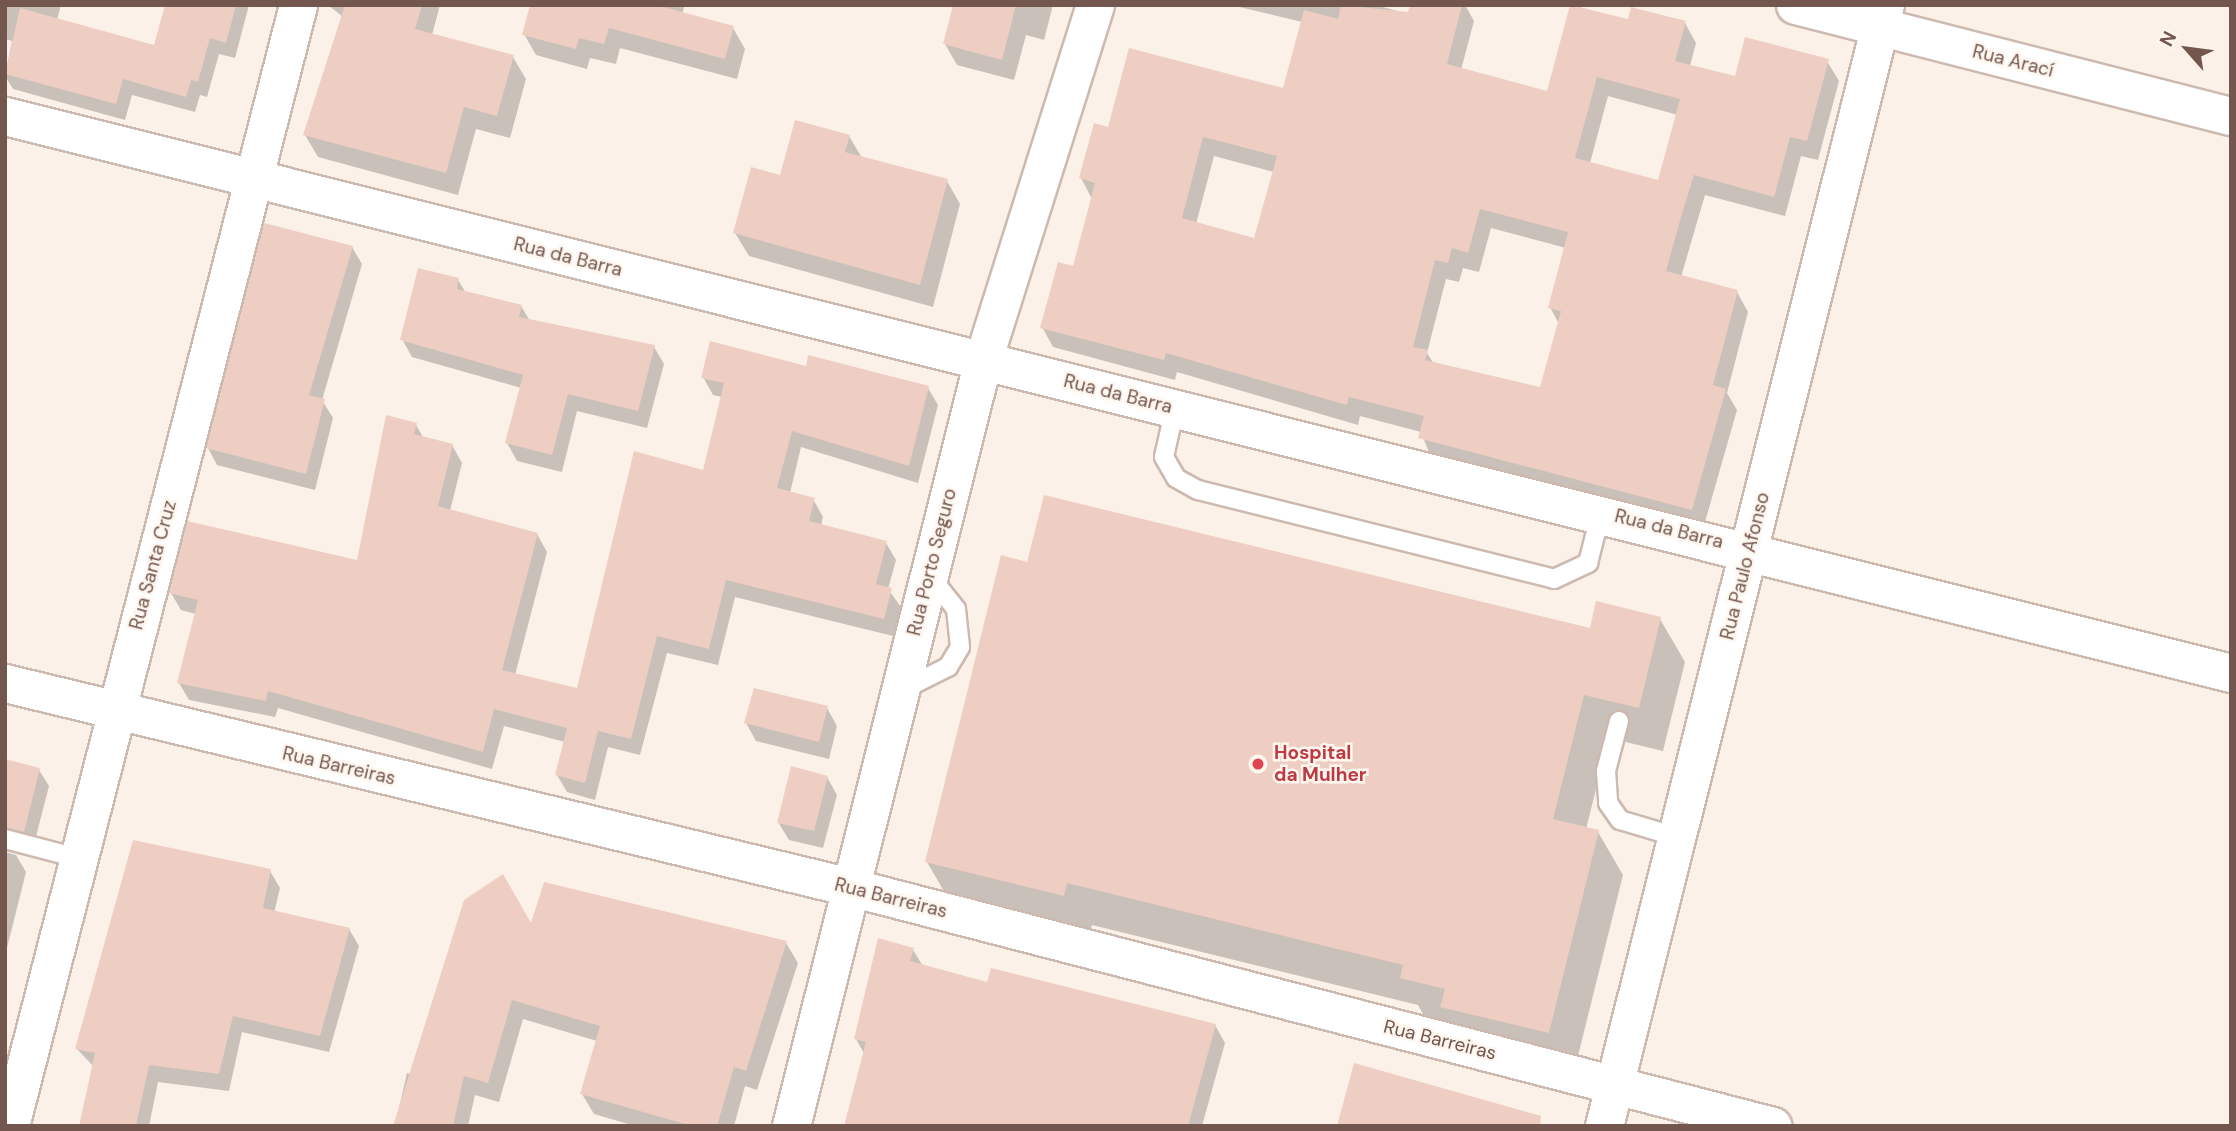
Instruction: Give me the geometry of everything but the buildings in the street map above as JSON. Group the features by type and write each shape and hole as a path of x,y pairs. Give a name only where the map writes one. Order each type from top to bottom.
{"street":[{"name":"Rua Santa Cruz","path":"10,1126 82,859 115,712 298,5"},
{"name":"Rua Porto Seguro","path":"791,1126 984,360 1095,5"},
{"name":"Rua Arací","path":"1795,5 1882,16 2231,116"},
{"name":"Rua Paulo Afonso","path":"1604,1126 1882,16"},
{"name":"Rua da Barra","path":"5,116 1750,549 2231,673"},
{"name":"Rua Barreiras","path":"5,683 115,712 850,887 1773,1126"}],"lane":[{"path":"1175,408 1164,457 1177,478 1198,490 1554,579 1588,563 1601,512"},
{"path":"900,691 948,667 960,647 956,609 929,574"},
{"path":"1619,721 1606,771 1608,803 1620,820 1677,837"},
{"path":"5,839 82,859"}],"place":[{"name":"Hospital da Mulher","path":"1258,764"}]}
